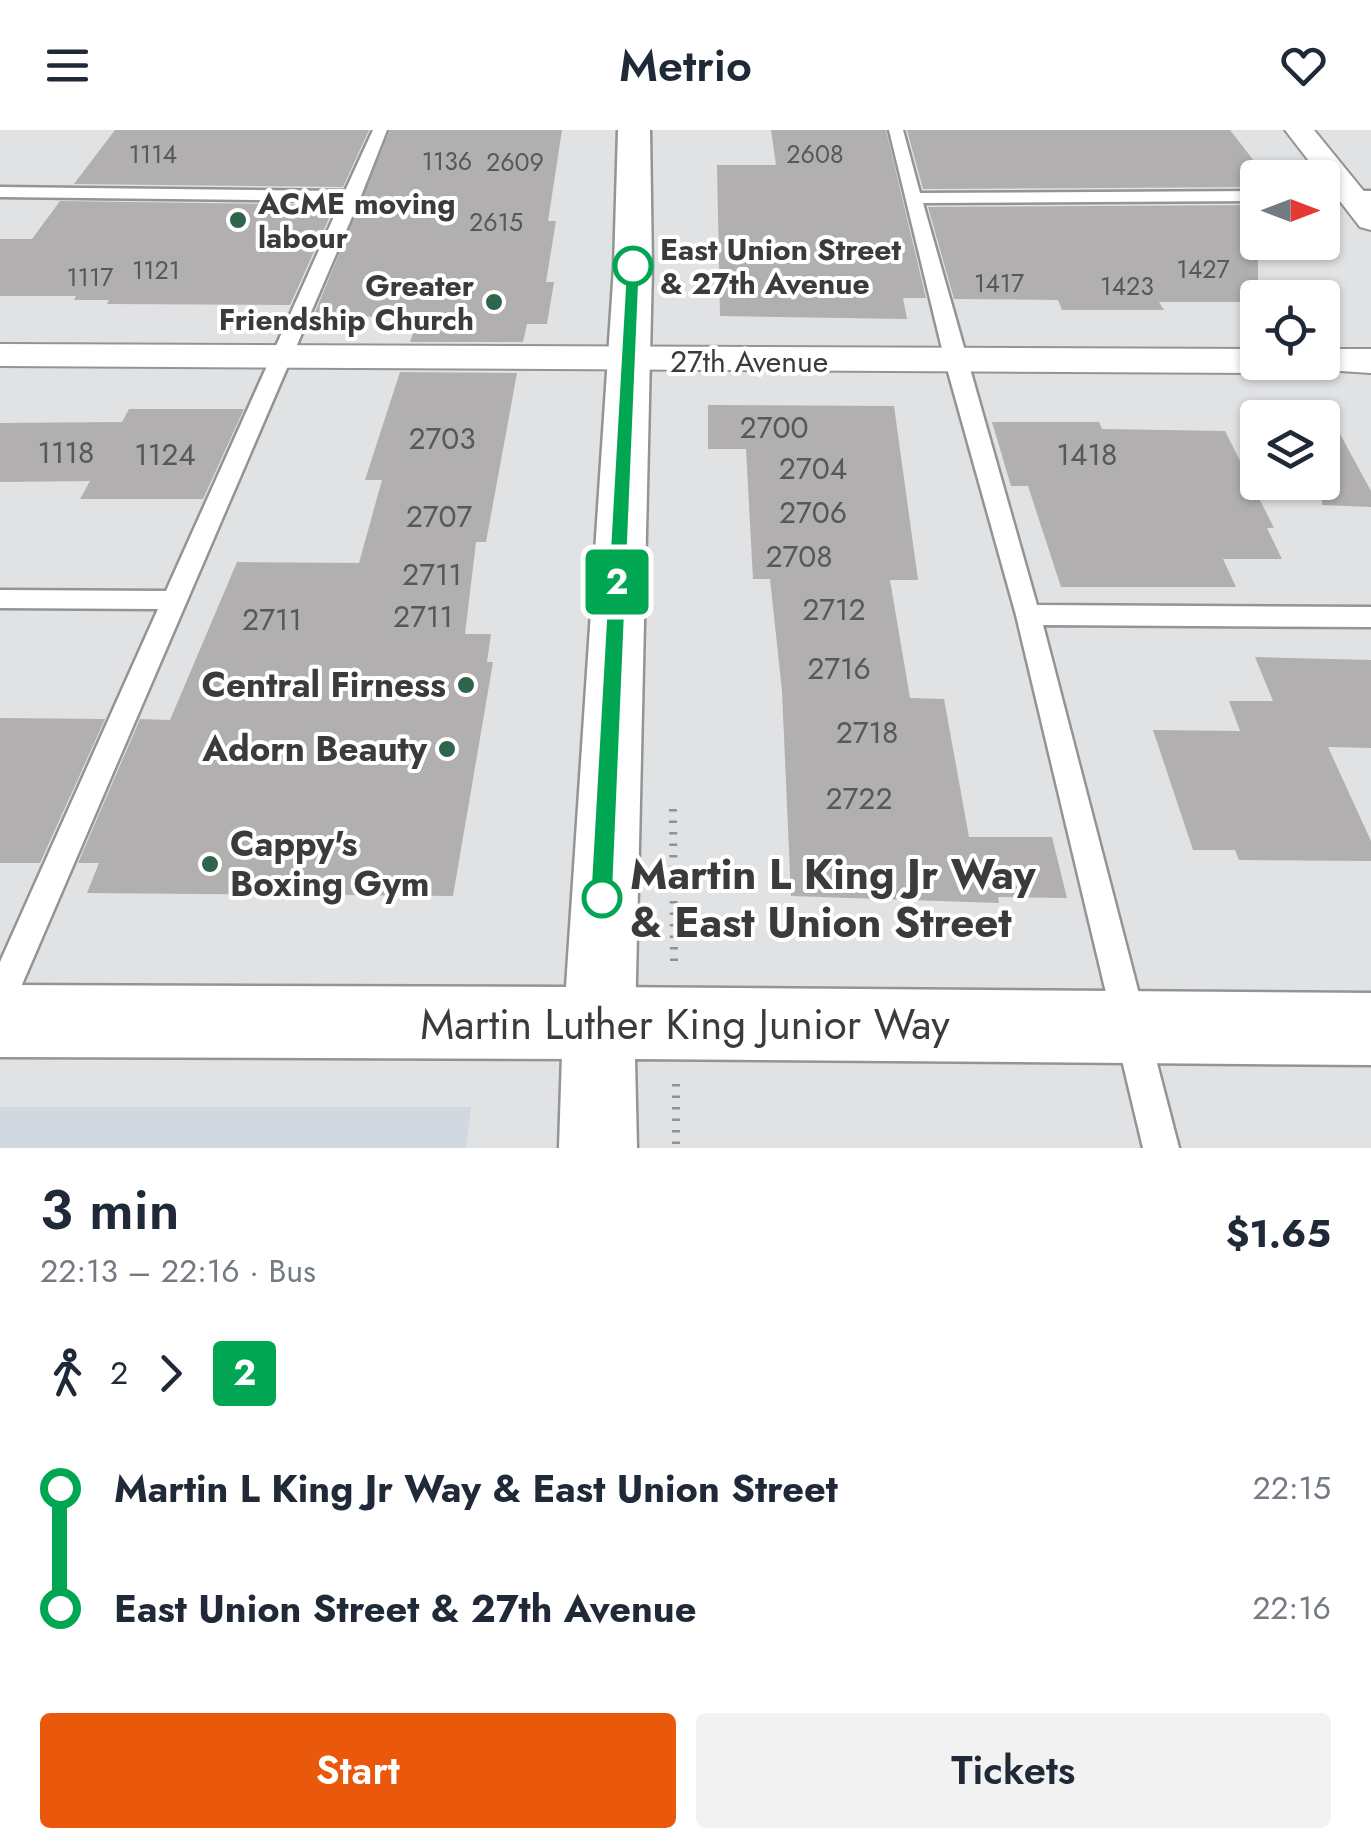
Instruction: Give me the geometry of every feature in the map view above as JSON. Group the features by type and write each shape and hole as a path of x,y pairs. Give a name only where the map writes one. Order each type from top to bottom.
{"main road":[{"path":"598,1148 634,130"},
{"name":"Martin Luther King Junior Way","path":"0,1021 1371,1030"}],"street":[{"path":"1300,130 1348,196 1371,220"},
{"name":"27th Avenue","path":"0,356 1240,361"},
{"path":"1340,361 1371,361"}],"lane":[{"path":"0,999 178,600 380,130"},
{"path":"896,130 954,361 1028,615 1161,1148"},
{"path":"0,192 353,196"},
{"path":"916,198 1240,196"},
{"path":"0,599 178,600"},
{"path":"1028,615 1371,616"}],"path":[{"path":"676,1112 676,1148"}],"shaded area":[{"path":"0,1107 471,1107 466,1148 0,1148"}],"building":[{"path":"115,130 369,130 343,187 74,184"},
{"path":"390,130 562,130 548,221 556,221 546,282 554,282 547,324 527,324 523,342 410,342 418,318 314,315"},
{"path":"771,130 886,130 926,298 903,298 907,319 720,316 717,165 776,165"},
{"path":"907,130 1230,130 1253,160 1240,160 1240,187 923,189"},
{"path":"60,201 335,205 290,305 107,304 109,300 74,300 76,296 0,296 0,239 32,239"},
{"path":"1240,205 1240,260 1258,260 1258,280 1240,280 1240,302 1159,302 1164,310 1062,310 1058,300 954,299 928,207"},
{"path":"400,372 517,373 486,542 476,542 465,634 491,634 487,662 493,662 453,896 87,893 99,863 78,863 140,719 170,720 237,562 359,563 382,480 365,480"},
{"path":"708,405 894,406 918,580 890,580 910,698 944,699 969,837 1052,837 1067,898 998,897 999,903 791,896 782,691 770,579 753,579 746,449 708,449"},
{"path":"129,409 244,409 203,499 80,499 90,481 0,482 0,423 122,422"},
{"path":"992,422 1099,422 1102,429 1225,431 1240,461 1240,500 1260,500 1274,528 1267,528 1282,559 1223,559 1236,587 1061,587 1028,486 1011,486"},
{"path":"1340,434 1371,491 1371,507 1322,505 1322,500 1340,500"},
{"path":"1255,657 1371,660 1371,748 1328,747 1371,841 1371,861 1239,860 1235,850 1193,850 1153,730 1240,731 1229,701 1273,701"},
{"path":"0,718 105,719 40,863 0,863"}],"bus line":[{"name":"2","path":"602,898 633,266"}],"place":[{"name":"ACME moving labour","path":"238,220"},
{"name":"East Union Street & 27th Avenue","path":"633,266"},
{"name":"Greater Friendship Church","path":"494,302"},
{"name":"Central Firness","path":"466,685"},
{"name":"Adorn Beauty","path":"447,749"},
{"name":"Cappy's Boxing Gym","path":"210,864"},
{"name":"Martin L King Jr Way & East Union Street","path":"602,898"}]}
